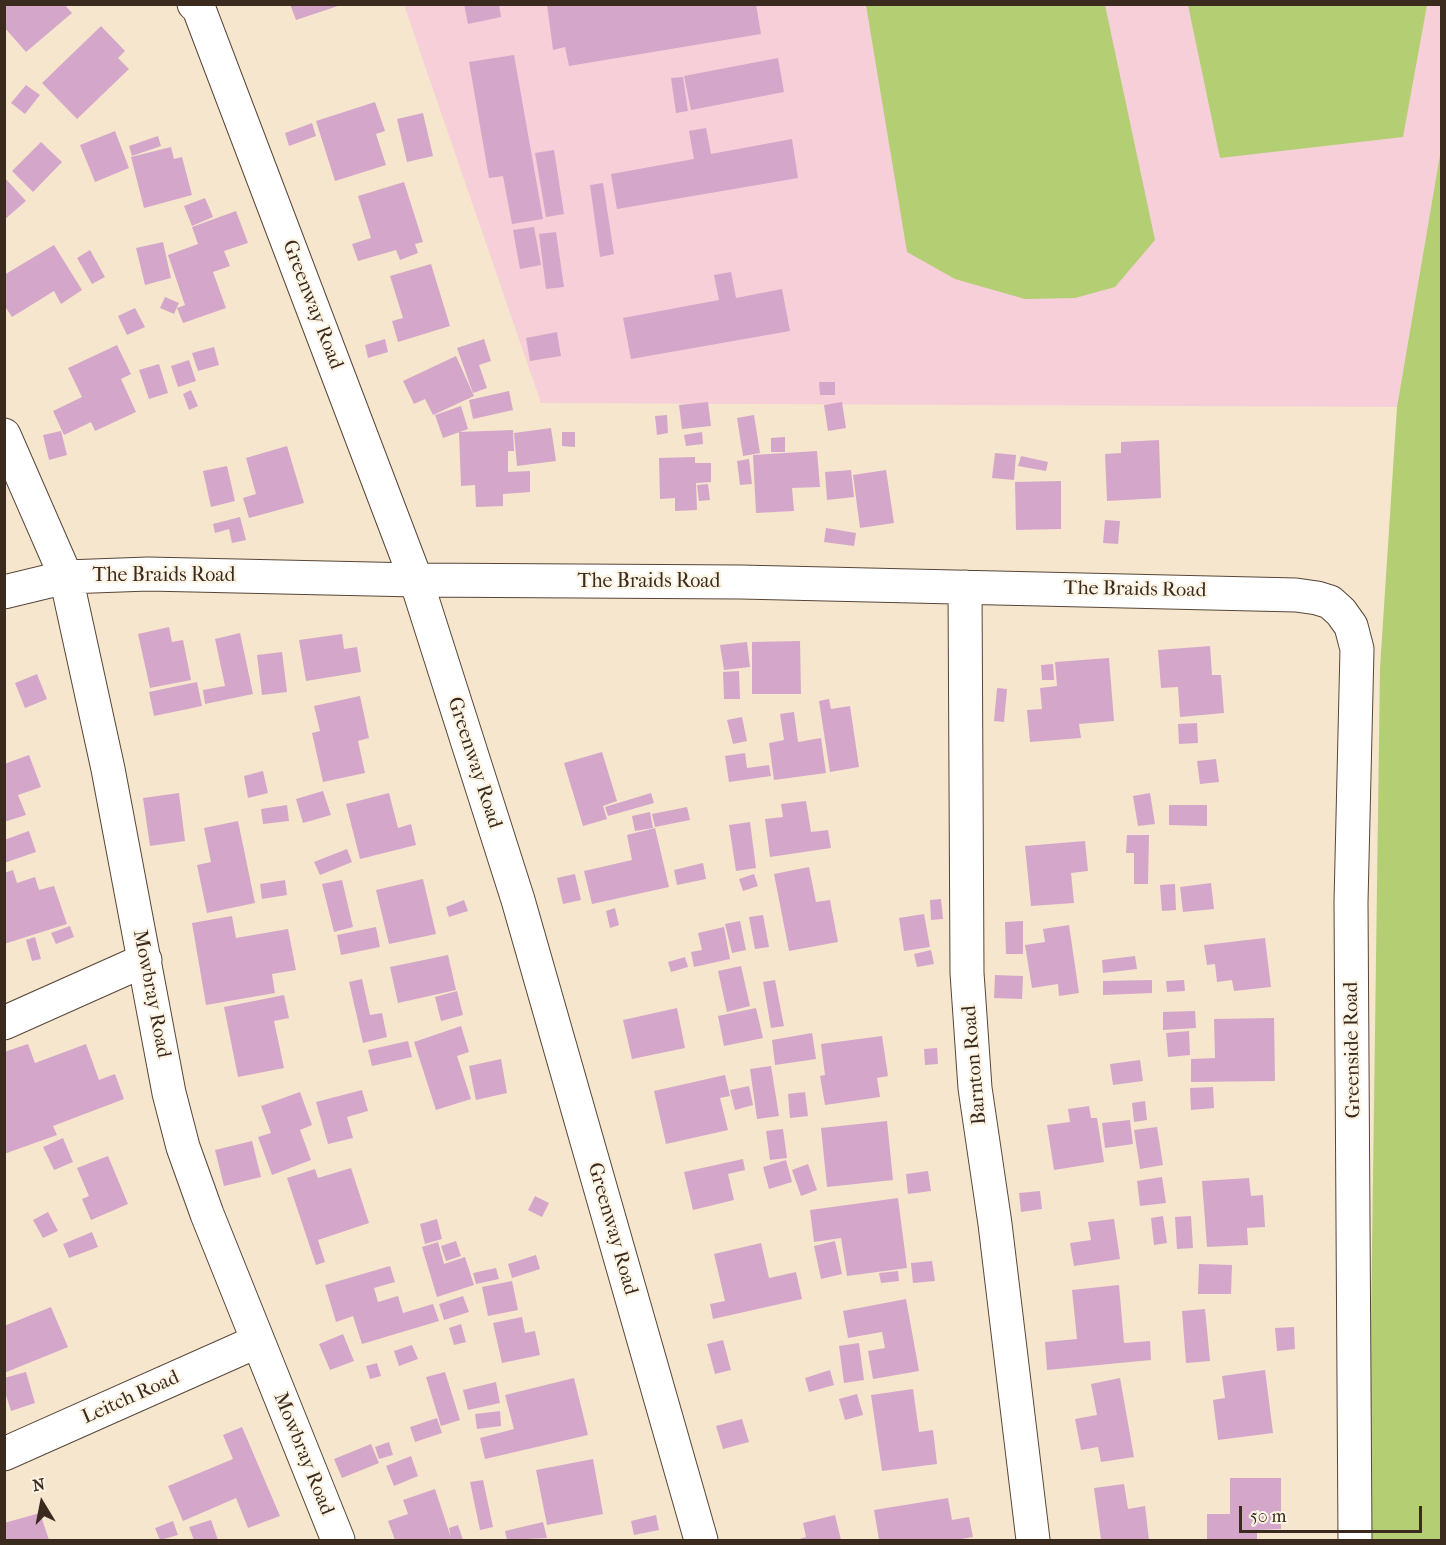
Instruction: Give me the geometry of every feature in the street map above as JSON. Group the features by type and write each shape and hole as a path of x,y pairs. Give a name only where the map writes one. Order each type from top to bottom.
{"street":[{"name":"Greenway Road","path":"197,6 416,580 518,900 701,1540"},
{"name":"Mowbray Road","path":"4,435 66,577 108,769 169,1093 183,1147 338,1540"},
{"name":"The Braids Road","path":"4,592 66,577 148,574 965,587 1296,595"},
{"name":"Barnton Road","path":"965,587 967,973 975,1088 995,1224 1033,1540"},
{"name":"Greenside Road","path":"1296,595 1330,602 1351,626 1357,649 1351,902 1355,1540"},
{"path":"4,1023 145,960"},
{"name":"Leitch Road","path":"4,1454 258,1341"}],"shaded area":[{"path":"404,5 1441,5 1441,149 1397,407 541,403"}],"green space":[{"path":"866,5 1105,5 1155,240 1115,287 1075,298 1025,299 955,279 907,252"},
{"path":"1188,5 1427,5 1403,137 1220,158"},
{"path":"1441,149 1441,1540 1368,1540 1380,668 1397,407"}],"building":[{"path":"4,4 64,4 72,13 26,52 4,27"},
{"path":"290,4 341,4 341,5 296,20"},
{"path":"464,4 499,4 501,17 468,24"},
{"path":"547,4 756,4 761,34 569,66 565,47 553,50"},
{"path":"101,26 125,51 118,58 129,69 77,119 42,83"},
{"path":"514,55 543,219 512,224 503,176 489,178 469,62"},
{"path":"778,58 784,92 691,110 684,76"},
{"path":"683,77 688,111 676,113 671,78"},
{"path":"26,85 40,95 25,114 11,103"},
{"path":"375,102 385,131 376,134 386,165 335,181 316,121"},
{"path":"423,113 433,156 407,162 397,119"},
{"path":"312,123 316,136 289,146 285,133"},
{"path":"706,128 711,154 792,139 798,178 617,209 611,174 694,159 689,131"},
{"path":"115,131 129,168 95,182 80,145"},
{"path":"158,136 161,146 132,156 129,146"},
{"path":"41,142 62,162 33,192 12,171"},
{"path":"171,147 174,159 182,157 192,195 144,208 131,157"},
{"path":"554,150 564,214 546,217 535,153"},
{"path":"4,177 26,201 4,220"},
{"path":"404,182 423,242 415,244 418,253 400,260 396,250 358,261 352,244 371,238 358,196"},
{"path":"603,183 614,254 600,257 590,185"},
{"path":"205,198 213,217 192,226 184,206"},
{"path":"236,211 248,243 224,251 230,266 213,272 226,308 183,323 177,308 185,305 168,255 198,244 192,227"},
{"path":"534,227 541,265 520,269 513,230"},
{"path":"556,232 564,287 546,289 539,234"},
{"path":"163,242 171,278 145,285 136,248"},
{"path":"54,245 82,290 61,304 54,291 12,317 4,305 4,275"},
{"path":"90,250 105,277 92,284 77,258"},
{"path":"431,264 450,326 398,342 392,321 403,318 390,276"},
{"path":"731,272 736,298 782,289 790,331 631,359 623,318 719,300 714,275"},
{"path":"165,297 179,303 174,314 160,308"},
{"path":"135,308 145,327 127,335 118,316"},
{"path":"557,332 561,356 530,361 526,338"},
{"path":"385,339 388,352 368,358 365,345"},
{"path":"484,339 491,361 479,365 487,388 473,393 457,348"},
{"path":"117,345 131,374 121,379 136,412 95,431 91,422 64,435 53,411 82,397 68,368"},
{"path":"214,347 219,365 198,371 192,353"},
{"path":"456,356 474,396 433,415 425,399 414,404 403,381"},
{"path":"189,360 196,381 178,387 171,366"},
{"path":"159,364 168,393 149,399 139,370"},
{"path":"819,382 835,382 835,395 820,395"},
{"path":"191,390 198,406 189,410 183,394"},
{"path":"509,391 513,410 473,419 469,400"},
{"path":"708,402 711,426 682,429 679,405"},
{"path":"842,402 846,428 828,431 824,405"},
{"path":"461,406 468,429 443,438 435,415"},
{"path":"667,415 668,433 657,435 655,416"},
{"path":"754,415 760,453 743,456 737,418"},
{"path":"551,428 556,461 517,466 514,433"},
{"path":"513,430 514,451 508,451 508,472 530,471 530,492 503,494 503,506 476,507 475,485 461,486 459,432"},
{"path":"61,431 67,455 49,460 43,435"},
{"path":"562,432 575,432 575,447 562,446"},
{"path":"702,432 703,444 686,446 684,435"},
{"path":"785,437 785,452 771,452 771,438"},
{"path":"1159,440 1161,498 1107,501 1105,454 1121,453 1121,442"},
{"path":"287,446 304,503 249,518 243,498 256,494 246,458"},
{"path":"817,451 820,487 792,488 794,511 756,513 753,455"},
{"path":"995,453 1016,455 1014,480 992,478"},
{"path":"1021,456 1048,462 1046,471 1018,466"},
{"path":"695,457 695,463 711,463 711,482 696,483 697,510 675,511 675,498 660,499 659,458"},
{"path":"749,459 752,484 740,485 737,461"},
{"path":"227,466 235,501 211,507 203,471"},
{"path":"851,470 854,497 827,500 825,472"},
{"path":"886,470 894,523 860,528 853,475"},
{"path":"1061,481 1061,529 1016,530 1015,482"},
{"path":"708,484 710,500 699,501 697,485"},
{"path":"240,517 246,540 232,543 229,529 215,533 213,524"},
{"path":"1105,520 1120,521 1118,544 1103,543"},
{"path":"826,528 856,533 854,546 824,542"},
{"path":"169,627 172,642 183,640 191,680 150,688 138,634"},
{"path":"240,633 253,694 205,704 203,690 225,686 215,639"},
{"path":"342,634 344,649 357,647 361,672 306,681 299,640"},
{"path":"800,641 801,694 752,694 752,642"},
{"path":"747,642 750,667 724,670 720,645"},
{"path":"1210,646 1212,675 1221,675 1224,713 1180,717 1178,687 1161,688 1158,650"},
{"path":"282,652 287,692 262,695 257,655"},
{"path":"1109,658 1114,721 1079,724 1081,738 1030,742 1027,710 1042,709 1040,688 1057,686 1055,662"},
{"path":"1053,664 1054,680 1042,680 1041,665"},
{"path":"739,671 740,699 724,699 723,672"},
{"path":"37,674 47,699 25,708 15,683"},
{"path":"197,682 202,706 154,716 149,692"},
{"path":"997,688 1007,689 1004,722 994,721"},
{"path":"360,696 369,738 358,741 365,773 323,782 312,733 320,731 314,706"},
{"path":"829,699 831,709 850,706 859,767 830,772 819,701"},
{"path":"794,712 798,742 821,738 826,773 774,780 769,743 784,740 780,714"},
{"path":"742,717 747,741 733,744 727,720"},
{"path":"1197,723 1198,743 1179,744 1178,724"},
{"path":"602,752 617,801 603,806 607,819 583,826 564,763"},
{"path":"745,753 747,768 769,765 771,776 729,782 725,756"},
{"path":"29,755 41,787 18,795 26,815 4,822 4,764"},
{"path":"1216,759 1219,782 1200,784 1197,761"},
{"path":"263,771 268,793 248,798 244,776"},
{"path":"323,791 331,815 303,823 296,799"},
{"path":"179,793 185,841 150,846 143,798"},
{"path":"389,793 398,828 411,824 416,845 360,859 346,804"},
{"path":"651,793 654,803 608,816 605,807"},
{"path":"1150,793 1155,824 1138,826 1133,796"},
{"path":"806,801 811,832 828,830 831,848 770,857 765,819 783,817 781,804"},
{"path":"287,805 289,821 263,824 261,809"},
{"path":"1169,805 1207,805 1207,826 1169,825"},
{"path":"687,807 690,820 655,827 652,814"},
{"path":"650,812 653,828 635,831 632,816"},
{"path":"238,821 255,903 207,913 197,865 211,862 204,828"},
{"path":"750,822 756,868 736,871 729,825"},
{"path":"655,828 669,887 592,904 584,871 632,860 627,835"},
{"path":"29,831 36,852 4,863 4,840"},
{"path":"1127,835 1149,835 1148,884 1134,884 1134,853 1126,853"},
{"path":"1085,841 1088,871 1071,873 1074,903 1031,906 1025,846"},
{"path":"347,849 352,862 320,875 314,862"},
{"path":"703,863 706,879 677,885 674,870"},
{"path":"809,867 816,902 830,900 838,942 789,951 774,874"},
{"path":"13,870 17,883 35,877 39,890 54,886 67,924 4,944 4,873"},
{"path":"575,874 581,900 563,904 557,878"},
{"path":"754,874 758,886 743,891 739,879"},
{"path":"423,879 436,934 389,944 376,890"},
{"path":"285,880 287,895 262,899 260,884"},
{"path":"342,880 353,927 334,932 322,884"},
{"path":"1211,883 1214,909 1183,912 1180,887"},
{"path":"1175,884 1176,910 1162,911 1160,885"},
{"path":"941,899 943,919 931,920 930,900"},
{"path":"464,900 468,911 449,917 446,907"},
{"path":"615,908 619,925 610,928 606,911"},
{"path":"924,914 930,947 904,951 899,918"},
{"path":"763,915 769,947 755,949 749,917"},
{"path":"232,916 236,938 288,929 296,970 272,974 275,993 206,1005 192,923"},
{"path":"740,921 746,950 732,953 725,924"},
{"path":"1023,921 1023,954 1006,954 1005,922"},
{"path":"1069,925 1079,993 1059,996 1058,984 1032,988 1025,945 1045,942 1043,929"},
{"path":"70,926 74,937 56,944 51,933"},
{"path":"376,927 380,947 341,955 337,935"},
{"path":"724,927 730,959 694,967 691,952 702,950 698,933"},
{"path":"35,937 41,959 32,961 26,940"},
{"path":"1265,938 1271,987 1234,991 1232,980 1217,982 1215,964 1207,965 1204,945"},
{"path":"931,950 934,964 917,967 914,954"},
{"path":"448,955 456,990 398,1003 390,967"},
{"path":"1135,956 1137,969 1103,973 1102,960"},
{"path":"685,957 688,967 671,972 668,962"},
{"path":"741,966 750,1006 727,1012 718,971"},
{"path":"995,975 1023,976 1022,999 994,998"},
{"path":"362,979 370,1015 382,1013 387,1037 363,1043 349,982"},
{"path":"775,980 784,1026 771,1028 763,982"},
{"path":"1152,980 1152,993 1103,995 1103,981"},
{"path":"1184,980 1185,991 1167,992 1166,981"},
{"path":"457,991 463,1015 441,1021 435,997"},
{"path":"284,995 289,1018 274,1021 284,1068 238,1077 224,1007"},
{"path":"677,1008 685,1048 632,1059 623,1020"},
{"path":"756,1008 763,1038 724,1046 718,1016"},
{"path":"1195,1011 1196,1028 1163,1030 1163,1012"},
{"path":"1274,1018 1275,1081 1191,1082 1191,1059 1215,1058 1214,1019"},
{"path":"461,1026 469,1052 457,1056 471,1099 436,1110 414,1042"},
{"path":"1189,1031 1190,1055 1168,1057 1166,1033"},
{"path":"812,1033 816,1059 775,1065 772,1040"},
{"path":"882,1036 888,1076 877,1078 880,1097 825,1105 820,1076 825,1075 821,1044"},
{"path":"408,1041 412,1057 372,1066 368,1050"},
{"path":"28,1044 35,1063 86,1044 99,1080 115,1074 124,1099 53,1126 57,1135 4,1154 4,1052"},
{"path":"937,1048 938,1064 925,1065 924,1049"},
{"path":"501,1059 507,1093 476,1100 469,1066"},
{"path":"1140,1060 1143,1081 1113,1085 1110,1064"},
{"path":"771,1066 779,1116 757,1119 750,1069"},
{"path":"725,1075 730,1096 720,1098 728,1130 666,1144 654,1091"},
{"path":"749,1086 753,1105 735,1110 730,1090"},
{"path":"1213,1087 1214,1108 1191,1110 1190,1088"},
{"path":"362,1090 368,1111 347,1117 353,1138 328,1144 316,1102"},
{"path":"300,1092 312,1125 300,1130 311,1160 272,1175 258,1137 271,1133 261,1106"},
{"path":"805,1092 808,1116 790,1118 788,1094"},
{"path":"1145,1101 1147,1120 1134,1122 1132,1103"},
{"path":"1089,1106 1091,1118 1097,1118 1104,1162 1054,1170 1047,1125 1070,1122 1068,1109"},
{"path":"1130,1120 1133,1144 1105,1148 1102,1123"},
{"path":"887,1121 893,1180 827,1187 821,1128"},
{"path":"1157,1127 1163,1165 1140,1169 1134,1130"},
{"path":"783,1129 787,1158 770,1160 766,1131"},
{"path":"63,1138 73,1162 54,1170 43,1147"},
{"path":"252,1141 261,1177 224,1186 215,1150"},
{"path":"108,1156 128,1204 91,1220 82,1199 89,1196 77,1168"},
{"path":"743,1159 745,1170 728,1174 734,1200 693,1210 684,1172"},
{"path":"786,1160 792,1182 769,1189 763,1167"},
{"path":"808,1164 817,1190 801,1196 792,1170"},
{"path":"351,1168 369,1223 318,1240 325,1262 316,1265 287,1178 315,1169 318,1178"},
{"path":"928,1171 931,1191 908,1194 906,1174"},
{"path":"1162,1177 1166,1203 1140,1206 1137,1181"},
{"path":"1249,1178 1251,1196 1263,1195 1265,1227 1247,1228 1248,1245 1207,1247 1202,1181"},
{"path":"1040,1191 1042,1209 1021,1212 1019,1193"},
{"path":"535,1196 549,1203 542,1217 528,1210"},
{"path":"898,1198 907,1268 847,1276 841,1238 814,1242 810,1210"},
{"path":"48,1212 58,1231 43,1238 33,1220"},
{"path":"1163,1216 1167,1243 1154,1245 1151,1218"},
{"path":"1191,1216 1193,1248 1177,1249 1175,1217"},
{"path":"437,1219 442,1239 425,1244 420,1224"},
{"path":"1114,1219 1120,1259 1074,1266 1070,1243 1091,1240 1088,1222"},
{"path":"92,1232 98,1247 69,1258 63,1244"},
{"path":"456,1241 461,1256 446,1261 441,1246"},
{"path":"835,1241 842,1274 821,1279 814,1246"},
{"path":"438,1242 444,1264 465,1257 474,1285 437,1297 422,1247"},
{"path":"761,1243 769,1278 796,1272 802,1299 713,1319 710,1304 725,1301 714,1254"},
{"path":"536,1255 540,1269 512,1278 508,1264"},
{"path":"932,1261 935,1281 913,1283 911,1263"},
{"path":"1199,1264 1232,1265 1231,1294 1198,1294"},
{"path":"390,1266 395,1282 374,1288 378,1302 398,1296 403,1313 433,1304 439,1321 362,1344 353,1316 336,1322 325,1285"},
{"path":"496,1268 499,1279 476,1284 473,1273"},
{"path":"898,1271 899,1281 881,1283 879,1273"},
{"path":"512,1281 518,1310 488,1316 482,1287"},
{"path":"1119,1285 1124,1343 1150,1341 1151,1360 1047,1370 1045,1342 1077,1339 1072,1290"},
{"path":"463,1296 469,1312 444,1320 439,1304"},
{"path":"906,1299 919,1371 873,1379 868,1351 885,1348 882,1332 848,1338 843,1311"},
{"path":"51,1307 68,1347 4,1373 4,1326"},
{"path":"1205,1309 1210,1361 1186,1363 1182,1311"},
{"path":"522,1317 525,1333 535,1331 540,1355 502,1363 493,1323"},
{"path":"461,1324 466,1342 454,1345 449,1328"},
{"path":"1294,1327 1295,1349 1277,1351 1275,1328"},
{"path":"343,1334 354,1361 330,1370 319,1344"},
{"path":"723,1340 731,1370 715,1374 707,1344"},
{"path":"859,1343 864,1380 844,1383 839,1346"},
{"path":"412,1345 418,1359 399,1366 394,1351"},
{"path":"377,1363 381,1376 370,1379 366,1366"},
{"path":"830,1370 834,1385 809,1392 805,1378"},
{"path":"1265,1370 1273,1433 1218,1440 1213,1400 1225,1398 1222,1376"},
{"path":"26,1372 35,1403 11,1411 4,1389 4,1378"},
{"path":"445,1372 460,1420 441,1426 426,1377"},
{"path":"574,1378 588,1435 485,1459 480,1438 514,1429 505,1395"},
{"path":"1120,1378 1134,1457 1101,1462 1098,1447 1081,1450 1075,1419 1097,1415 1091,1384"},
{"path":"496,1382 500,1403 468,1410 463,1390"},
{"path":"913,1389 919,1432 933,1430 937,1464 882,1471 871,1395"},
{"path":"857,1394 863,1415 845,1420 839,1399"},
{"path":"500,1411 501,1426 477,1429 475,1414"},
{"path":"437,1418 442,1433 415,1442 410,1427"},
{"path":"742,1419 749,1442 723,1449 716,1426"},
{"path":"242,1427 280,1516 248,1528 236,1498 183,1521 168,1486 233,1459 223,1435"},
{"path":"389,1442 393,1455 379,1459 375,1447"},
{"path":"371,1444 379,1463 342,1478 334,1459"},
{"path":"411,1456 418,1476 394,1486 386,1466"},
{"path":"593,1459 603,1514 547,1525 536,1470"},
{"path":"1230,1478 1281,1478 1281,1529 1257,1530 1257,1540 1207,1539 1207,1514 1230,1514"},
{"path":"483,1480 493,1527 480,1530 470,1482"},
{"path":"1124,1484 1128,1509 1145,1506 1149,1540 1101,1540 1094,1488"},
{"path":"435,1489 451,1538 449,1528 458,1525 463,1540 395,1540 388,1521 408,1514 403,1500"},
{"path":"948,1498 952,1520 969,1517 973,1537 956,1540 879,1540 874,1510"},
{"path":"40,1513 49,1540 4,1540 4,1523"},
{"path":"656,1515 659,1530 634,1535 631,1521"},
{"path":"835,1515 841,1540 796,1540 806,1537 803,1523"},
{"path":"211,1520 218,1540 194,1540 189,1527"},
{"path":"173,1521 178,1535 160,1540 155,1528"},
{"path":"543,1522 547,1538 507,1540 505,1531"}]}
